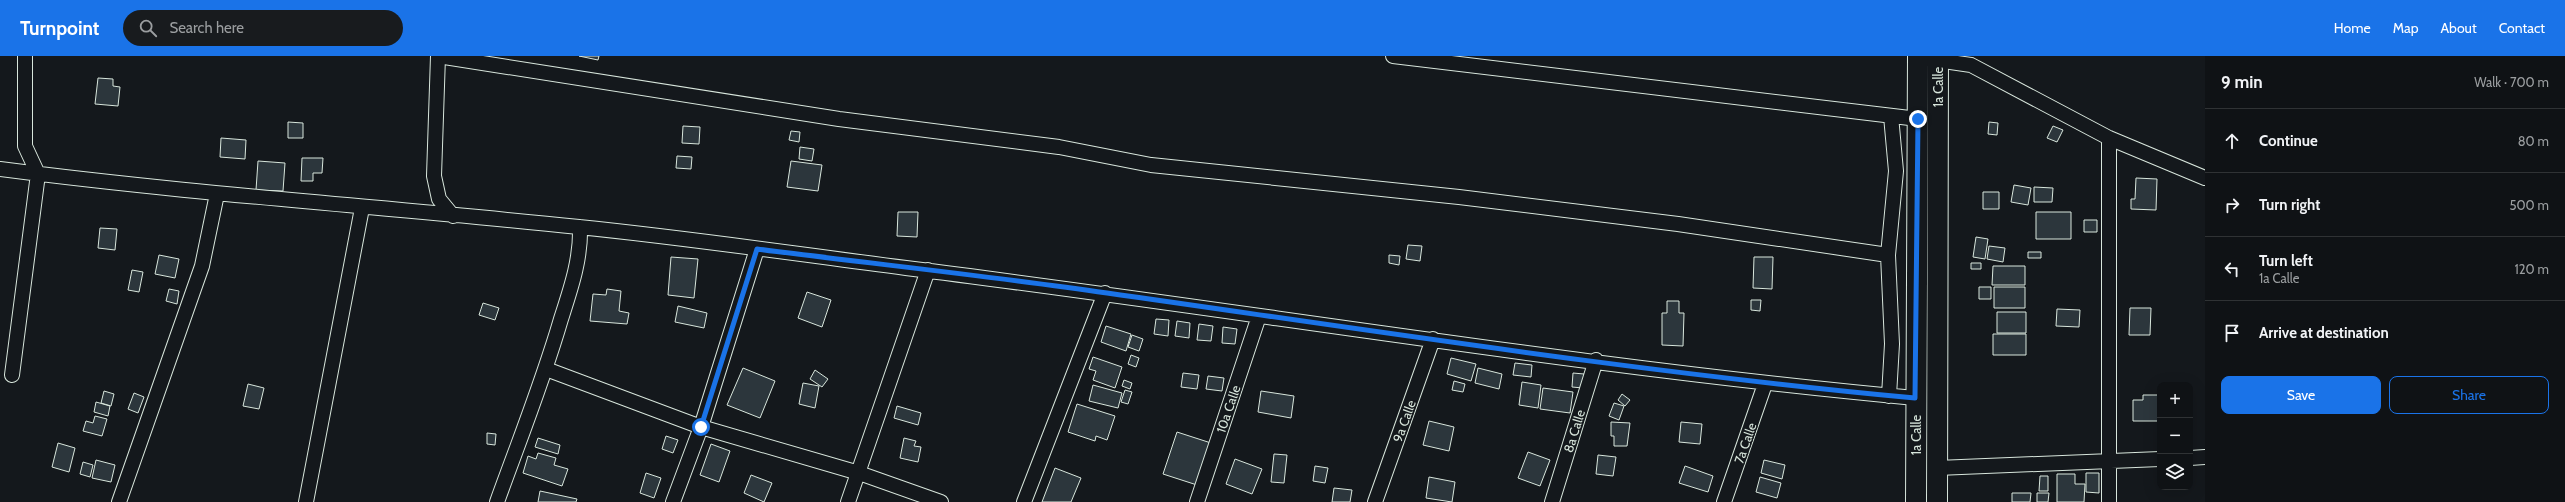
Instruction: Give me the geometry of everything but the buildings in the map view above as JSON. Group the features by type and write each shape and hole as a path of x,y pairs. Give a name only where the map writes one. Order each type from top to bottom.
{"main road":[{"name":"1a Calle","path":"1916,502 1915,398 1918,58"},
{"name":"1a Calle","path":"1937,502 1938,58"}],"street":[{"path":"12,375 38,174 25,146 25,56"},
{"path":"453,216 440,199 434,176 438,56 839,119 1059,147 1151,165 1459,197 1678,224 1888,255"},
{"path":"1393,56 1918,119"},
{"path":"1918,58 1938,58 1971,65 2109,138 2205,178"},
{"path":"1889,396 1892,344 1888,255 1896,171 1891,116"},
{"path":"2109,138 2109,502"},
{"path":"0,169 217,194 580,227 1105,293 1259,316 1596,360 1765,384 1915,398"},
{"path":"119,502 202,266 217,194"},
{"path":"306,502 362,208"},
{"path":"497,502 546,369 578,265 581,246 580,227"},
{"path":"673,502 701,427 757,249"},
{"path":"848,502 928,270"},
{"path":"1024,502 1105,293"},
{"name":"10a Calle","path":"1197,502 1259,316"},
{"name":"9a Calle","path":"1374,502 1433,339"},
{"name":"8a Calle","path":"1552,502 1596,360"},
{"path":"546,369 701,427 859,473 941,502"},
{"name":"7a Calle","path":"1724,502 1765,384"},
{"path":"2193,458 2205,457"},
{"path":"1937,468 2157,459"}],"route":[{"path":"701,427 757,249 1105,293 1259,316 1596,360 1765,384 1915,398 1918,119"}]}
